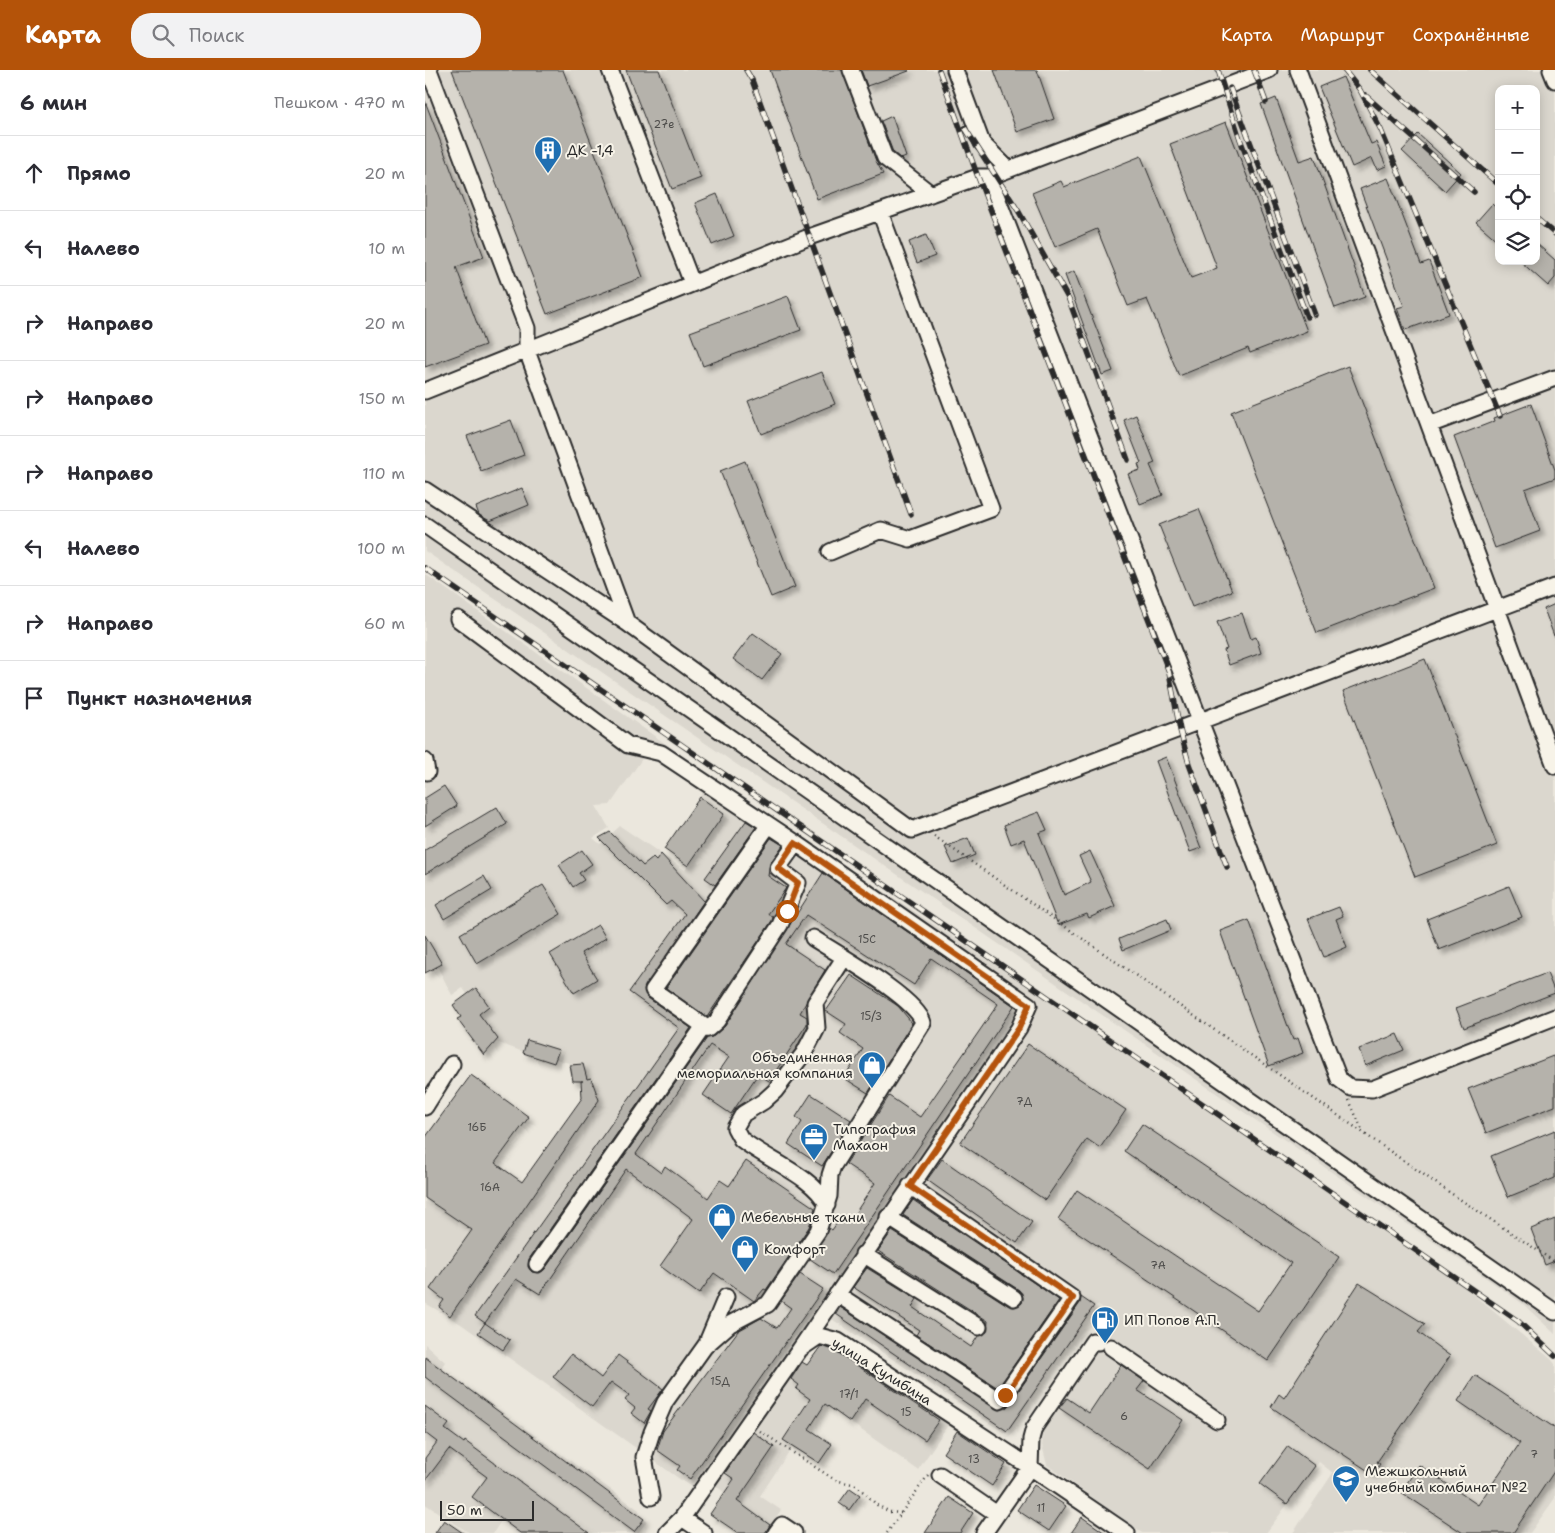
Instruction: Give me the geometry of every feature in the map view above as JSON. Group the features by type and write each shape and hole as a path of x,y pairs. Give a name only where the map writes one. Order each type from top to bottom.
{"street":[{"path":"429,70 527,328 527,350 627,623"},
{"path":"610,70 692,283"},
{"path":"851,70 885,158 931,194"},
{"path":"955,70 982,142 1008,169"},
{"path":"425,391 809,237 978,177 989,177 1269,70"},
{"path":"1298,70 1555,766"},
{"path":"1551,70 1555,80"},
{"path":"989,177 1339,1079 1351,1088 1372,1089 1555,1017"},
{"path":"829,552 881,530 910,539 991,509 880,212"},
{"path":"1429,425 1555,378"},
{"path":"425,490 627,623 912,830 1555,587"},
{"path":"425,525 1555,1312"},
{"path":"458,619 628,745 661,753 1029,1005 1019,1028 800,1348"},
{"path":"768,826 653,990 708,1029 717,1020 787,911 798,883 778,868 795,843"},
{"path":"705,1346 730,1324 768,1304 818,1232 827,1205 830,1175 833,1166 923,1023 922,1016 915,1007 813,938"},
{"path":"827,1205 823,1195 751,1148 741,1139 735,1128 743,1114 764,1101 775,1090 803,1054 817,1028 815,1003 844,958"},
{"path":"537,1264 704,1026"},
{"path":"425,1107 452,1064"},
{"path":"837,1294 1001,1401 1073,1298 910,1186"},
{"path":"888,1217 1014,1298"},
{"path":"863,1254 979,1327"},
{"path":"651,1497 644,1457 652,1432 665,1402 705,1346 726,1297"},
{"name":"улица Кулибина","path":"667,1533 682,1518 800,1348 819,1336 827,1336 838,1341 1030,1466 1127,1533"},
{"path":"986,1438 1008,1447 1014,1447 1025,1440 1093,1341 1104,1344 1217,1420"},
{"path":"984,1533 1030,1466 1031,1439 1035,1428"},
{"path":"940,1475 997,1514"},
{"path":"682,1518 704,1533"},
{"path":"776,1533 782,1525 794,1533"}],"path":[{"path":"912,830 927,831 1363,1133 1555,1262"},
{"path":"1339,1079 1363,1133"},
{"path":"749,1424 835,1480 856,1485 877,1505 890,1512 901,1513"},
{"path":"887,1533 925,1477 932,1474 940,1475"}],"shaded area":[{"path":"425,70 1555,70 1555,1334 1523,1304 425,551"},
{"path":"425,574 738,795 1083,1023 1453,1278 1555,1364 1555,1498 1530,1533 1293,1533 1333,1473 1319,1462 1266,1533 1142,1533 1047,1465 1042,1445 1044,1418 1050,1401 1110,1315 1098,1305 1094,1306 1006,1434 815,1308 691,1487 461,1324 425,1303 425,1180 490,1227 582,1098 581,1081 573,1081 572,1064 556,1059 554,1063 496,1042 484,1055 457,1019 461,1017 453,1005 467,994 463,988 452,995 437,966 442,963 429,941 425,943","holes":["644,756 654,757 704,791 700,797 724,814 685,870 620,826 600,844 593,838 609,828 596,806 610,805"]},
{"path":"425,1344 445,1362 441,1368 639,1510 640,1516 647,1521 638,1533 519,1533 501,1521 493,1533 470,1533 425,1504"},
{"path":"842,1353 948,1425 918,1470 823,1403 819,1408 822,1410 805,1436 808,1438 813,1431 832,1444 819,1463 792,1447 760,1496 781,1510 765,1533 738,1533 710,1514 725,1493 715,1485 802,1362 835,1384 828,1373"}],"building":[{"name":"ДК -1,4","path":"452,70 563,70 643,277 547,314"},
{"path":"626,70 659,70 701,178 672,189"},
{"path":"770,70 842,70 876,161 883,174 817,199"},
{"path":"861,70 908,70 909,71 867,86"},
{"path":"994,70 1037,70 1054,119 1017,132"},
{"path":"1343,77 1371,144 1376,142 1386,166 1377,170 1372,158 1352,167 1319,87"},
{"path":"1276,98 1299,161 1314,156 1365,297 1335,308 1261,104"},
{"path":"425,101 484,257 456,267 485,345 425,367"},
{"path":"892,116 906,157 901,159 893,152 881,121"},
{"path":"1226,122 1307,331 1250,353 1248,348 1179,376 1147,299 1128,306 1097,229 1055,247 1032,193 1061,181 1064,187 1141,156 1191,278 1217,268 1170,144"},
{"path":"1418,134 1461,173 1445,191 1402,151"},
{"path":"1388,178 1421,264 1429,261 1449,314 1405,330 1397,308 1404,306 1360,189"},
{"path":"717,194 734,236 712,245 695,203"},
{"path":"1492,204 1495,207 1495,239 1476,222"},
{"path":"926,235 935,256 917,263 909,242"},
{"path":"1540,247 1555,260 1555,278 1548,286 1524,265 1540,265"},
{"path":"1074,271 1113,371 1102,375 1065,275"},
{"path":"788,296 801,330 703,366 690,332"},
{"path":"1348,366 1434,588 1317,633 1231,412"},
{"path":"822,372 835,404 761,434 748,401"},
{"path":"1531,404 1555,470 1555,478 1525,489 1540,531 1495,548 1454,437 1495,421 1494,418"},
{"path":"1136,415 1155,463 1150,465 1163,495 1140,504 1128,474 1140,470 1138,464 1141,463 1124,420"},
{"path":"511,420 524,455 481,471 467,436"},
{"path":"745,461 795,587 771,597 720,471"},
{"path":"522,488 529,505 490,521 479,515 476,507"},
{"path":"1199,509 1232,591 1192,607 1159,525"},
{"path":"1555,604 1555,636 1554,636 1544,609"},
{"path":"1242,613 1251,639 1256,637 1261,653 1229,665 1224,650 1227,649 1217,622"},
{"path":"753,633 782,654 762,680 733,659"},
{"path":"1425,659 1497,845 1415,877 1343,691"},
{"path":"1166,757 1201,848 1190,852 1156,761"},
{"path":"444,786 457,806 425,826 425,798"},
{"path":"700,797 724,814 688,866 664,849"},
{"path":"497,807 507,824 425,874 425,850"},
{"path":"1039,812 1047,830 1039,833 1064,895 1091,882 1079,856 1090,851 1115,906 1089,918 1087,914 1058,925 1024,839 1011,844 1004,825"},
{"path":"746,821 756,827 715,885 705,878"},
{"path":"610,832 643,866 653,858 656,861 661,854 704,901 644,989 648,998 691,1028 529,1259 528,1267 532,1272 540,1273 545,1269 707,1038 714,1036 725,1026 823,873 1014,1006 833,1274 810,1259 829,1228 832,1230 842,1216 850,1221 875,1183 846,1164 889,1096 920,1117 998,1004 931,958 914,985 806,915 786,944 825,970 800,1013 807,1017 807,1024 769,1081 758,1074 731,1114 703,1095 729,1057 710,1045 636,1154 661,1173 665,1166 708,1198 720,1180 729,1186 746,1161 815,1208 809,1227 766,1290 764,1289 754,1301 714,1273 699,1294 660,1266 693,1219 626,1169 540,1294 516,1279 485,1323 475,1316 679,1028 629,992 685,914 671,901 666,905 599,838"},
{"path":"771,838 783,845 770,863 768,876 786,888 768,914 773,917 772,921 707,1017 666,988"},
{"path":"968,838 975,855 953,864 945,847"},
{"path":"582,850 592,864 579,873 584,880 573,887 559,865"},
{"path":"484,876 492,890 444,919 436,905"},
{"path":"543,885 561,914 477,964 460,934"},
{"path":"1509,886 1522,917 1439,950 1427,919"},
{"path":"1339,907 1343,916 1336,919 1347,947 1324,957 1308,919"},
{"path":"1167,919 1171,930 1123,950 1119,939"},
{"path":"1249,920 1293,1040 1298,1038 1303,1053 1269,1066 1220,931"},
{"path":"598,925 606,938 581,953 597,979 574,993 550,954"},
{"path":"425,935 442,964 425,973"},
{"path":"1547,973 1555,993 1464,1028 1456,1008"},
{"path":"851,975 898,1006 912,1023 868,1093 844,1078 863,1049 840,1033 846,1024 826,1011"},
{"path":"476,988 489,1006 479,1014 498,1039 484,1055 457,1019 461,1017 453,1005"},
{"path":"1397,1034 1404,1050 1365,1066 1359,1049"},
{"path":"527,1040 559,1050 554,1063 523,1053"},
{"path":"1028,1044 1126,1110 1100,1148 1087,1139 1045,1200 960,1143"},
{"path":"1553,1056 1555,1062 1555,1106 1486,1133 1468,1089"},
{"path":"583,1064 587,1079 591,1078 599,1100 450,1316 439,1307 444,1300 430,1289 472,1230 425,1198 425,1138 471,1075 529,1117 495,1163 522,1182 582,1098 581,1081 573,1081 570,1065"},
{"path":"811,1094 851,1120 822,1166 788,1144 802,1122 796,1117"},
{"path":"1142,1124 1339,1257 1268,1361 1058,1219 1077,1190 1258,1311 1291,1263 1124,1151"},
{"path":"1555,1130 1555,1178 1508,1197 1491,1156"},
{"path":"942,1159 1032,1222 1017,1243 927,1180"},
{"path":"913,1200 1059,1300 998,1388 916,1335 919,1330 853,1287 867,1268 917,1299 912,1307 971,1347 978,1336 987,1332 988,1321 878,1251 892,1231 1009,1306 1014,1307 1022,1303 1023,1298 1019,1290 903,1215"},
{"path":"1555,1219 1555,1261 1545,1265 1531,1229"},
{"path":"800,1274 823,1289 690,1479 677,1470 680,1466 657,1450 663,1431 738,1331 761,1318 777,1328 791,1308 781,1301"},
{"path":"1359,1283 1425,1324 1418,1332 1450,1356 1377,1462 1380,1464 1373,1474 1271,1407 1279,1394 1284,1398"},
{"path":"1081,1297 1094,1306 1007,1431 836,1314 840,1307 1000,1410 1008,1406 1080,1303"},
{"path":"485,1323 510,1340 503,1350 478,1333"},
{"path":"821,1346 834,1350 939,1420 925,1440 865,1399 850,1422 825,1404 809,1429 832,1444 819,1463 783,1440 810,1399 796,1389 799,1385 791,1379 802,1362 807,1365"},
{"path":"571,1354 601,1378 618,1355 663,1389 648,1409 651,1411 644,1423 631,1413 635,1408 625,1400 629,1395 611,1382 592,1407 553,1377"},
{"path":"425,1357 644,1519 634,1532 425,1377"},
{"path":"1121,1365 1144,1381 1137,1390 1183,1420 1150,1469 1059,1408 1067,1398 1089,1413"},
{"path":"1475,1375 1555,1428 1555,1470 1513,1533 1463,1533 1401,1492 1419,1465 1478,1505 1520,1443 1458,1401"},
{"path":"425,1406 449,1424 445,1429 464,1443 465,1441 589,1533 520,1533 472,1497 487,1477 449,1449 425,1481 425,1458 437,1442 425,1433"},
{"path":"957,1431 1006,1464 992,1486 943,1453"},
{"path":"753,1432 774,1447 737,1501 770,1525 765,1533 738,1533 710,1514 734,1479 725,1473"},
{"path":"1288,1446 1315,1466 1287,1504 1260,1484"},
{"path":"1034,1485 1066,1506 1049,1531 1017,1510"},
{"path":"850,1488 860,1495 849,1510 839,1503"},
{"path":"949,1497 973,1513 960,1533 925,1533"},
{"path":"1082,1517 1105,1533 1071,1533"},
{"path":"444,1520 463,1533 435,1533"}],"railway":[{"path":"746,70 752,80 911,514"},
{"path":"939,70 978,177 1169,672 1180,730 1189,764 1227,867"},
{"path":"1218,70 1240,139 1307,317"},
{"path":"1254,70 1266,102"},
{"path":"1344,70 1360,90 1381,130 1500,416"},
{"path":"1370,70 1495,181"},
{"path":"1230,88 1315,315"},
{"path":"1365,95 1474,192"},
{"path":"965,128 1019,212 1069,300 1128,460"},
{"path":"1538,220 1555,234"},
{"path":"425,568 1518,1321 1555,1356"}],"place":[{"name":"ДК -1,4","path":"548,174"},
{"name":"Объединенная мемориальная компания","path":"872,1089"},
{"name":"Типография Махаон","path":"814,1161"},
{"name":"Мебельные ткани","path":"722,1241"},
{"name":"Комфорт","path":"745,1273"},
{"name":"ИП Попов А.П.","path":"1105,1344"},
{"name":"Межшкольный учебный комбинат №2","path":"1346,1503"}],"route":[{"path":"787,911 798,883 778,868 795,843 1029,1005 1019,1028 910,1186 1073,1298 1005,1395"}]}
